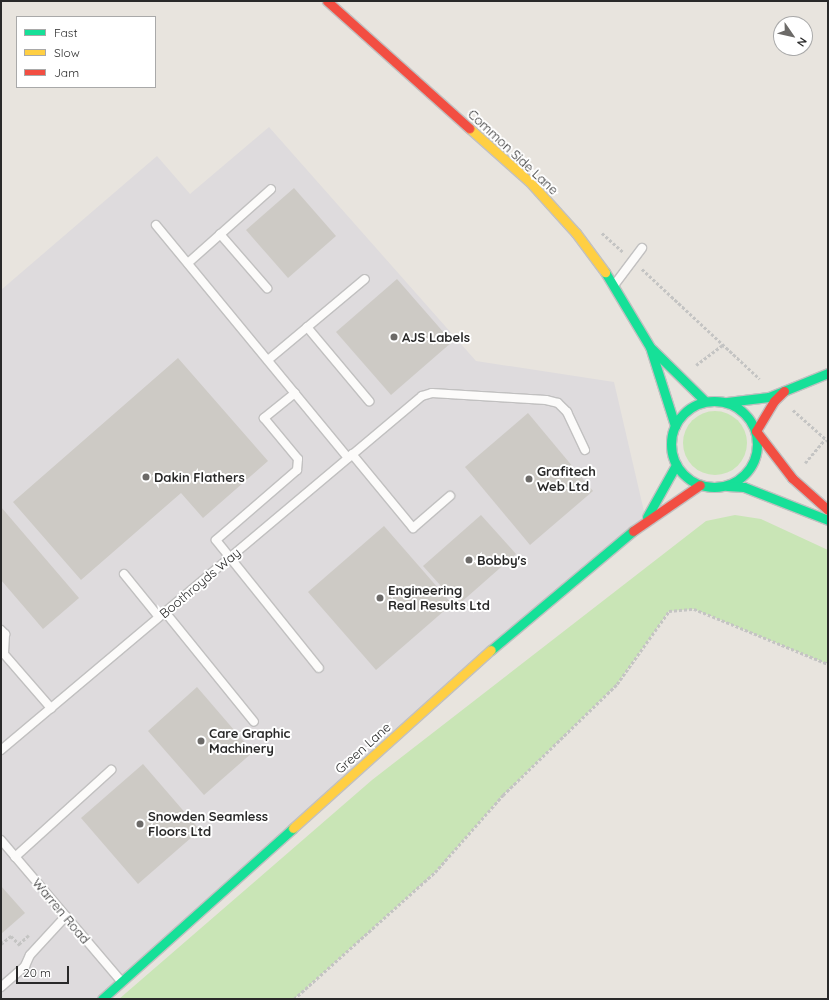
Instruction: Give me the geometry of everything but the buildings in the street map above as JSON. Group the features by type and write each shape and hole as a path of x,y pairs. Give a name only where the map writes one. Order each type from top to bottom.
{"main road":[{"name":"Common Side Lane","path":"328,1 529,181 576,233 615,285 650,347 675,426"},
{"name":"Common Side Lane","path":"650,347 705,401"},
{"path":"828,372 779,394 758,399 727,402 705,401 683,413 675,426 671,450 676,465 687,478 700,485 744,487 828,520"},
{"path":"726,486 742,477 752,466 757,452 756,431 761,420 779,394"},
{"path":"727,402 740,409 750,418 756,431 792,478 828,510"},
{"name":"Green Lane","path":"646,520 676,465"},
{"name":"Green Lane","path":"102,999 498,644 646,520 700,485"}],"lane":[{"path":"188,263 271,189"},
{"path":"156,225 295,393 413,528 450,496"},
{"path":"220,234 267,288"},
{"path":"615,285 642,248"},
{"path":"268,360 365,279"},
{"path":"307,327 369,400"},
{"path":"295,393 264,418 298,459 297,470 216,540 319,668"},
{"name":"Boothroyds Way","path":"1,750 422,396 432,393 546,400 558,403 567,412 585,450"},
{"path":"124,574 162,615 254,722"},
{"path":"1,630 5,634 4,654 51,708"},
{"path":"15,856 111,770"},
{"name":"Warren Road","path":"1,840 121,981"},
{"path":"1,986 25,966 30,955 66,916"}],"path":[{"path":"599,230 723,345 779,394 828,441"},
{"path":"680,377 723,345"},
{"path":"792,478 825,439"},
{"path":"294,999 435,872 503,795 617,684 669,611 694,609 828,664"}],"shaded area":[{"path":"269,127 476,361 614,382 646,520 104,999 1,999 1,290 157,156 190,194"}],"green space":[{"path":"715,411 727,413 738,420 745,431 747,443 745,455 738,466 727,473 715,475 703,473 692,466 685,455 683,443 685,431 692,420 703,413"},
{"path":"735,515 761,519 828,550 828,664 694,609 669,611 617,684 503,795 435,872 294,999 119,999 372,780 706,521"}],"traffic: fast":[{"path":"605,272 650,347 675,426"},
{"path":"652,349 705,401"},
{"path":"727,402 769,397 828,373"},
{"path":"714,401 731,404 745,413 754,427 757,444 754,461 745,475 731,484 714,487 697,484 683,475 674,461 671,444 674,427 683,413 697,404 714,401"},
{"path":"647,517 676,465"},
{"path":"727,486 744,487 828,520"},
{"path":"491,650 633,531"},
{"path":"102,999 293,828"}],"traffic: slow":[{"path":"469,128 529,181 576,233 605,272"},
{"path":"293,828 491,650"}],"traffic: jam":[{"path":"327,1 469,128"},
{"path":"784,391 774,401 756,431 792,478 828,510"},
{"path":"633,531 700,485"}],"place":[{"name":"AJS Labels","path":"394,337"},
{"name":"Dakin Flathers","path":"146,477"},
{"name":"Grafitech Web Ltd","path":"529,479"},
{"name":"Bobby's","path":"469,560"},
{"name":"Engineering Real Results Ltd","path":"380,598"},
{"name":"Care Graphic Machinery","path":"201,741"},
{"name":"Snowden Seamless Floors Ltd","path":"140,824"}]}
